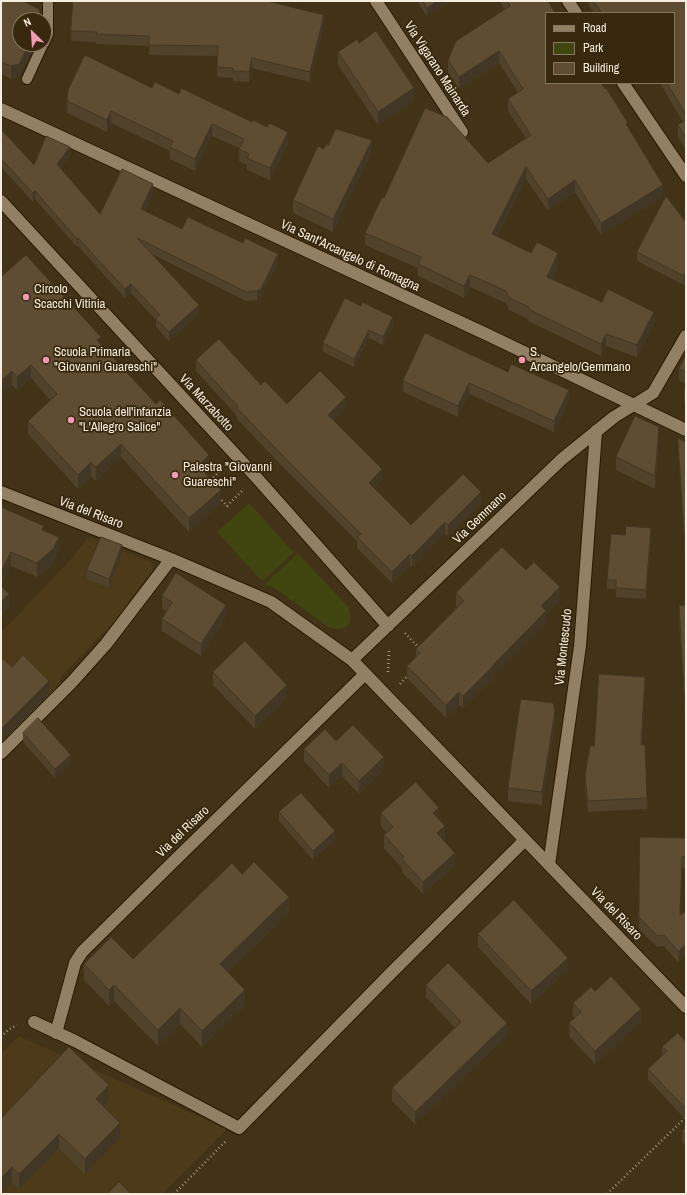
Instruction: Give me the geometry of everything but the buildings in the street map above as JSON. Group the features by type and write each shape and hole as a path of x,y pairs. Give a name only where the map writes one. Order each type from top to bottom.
{"street":[{"name":"Via Vigarano Mainarda","path":"376,1 462,132"},
{"path":"568,1 575,12"},
{"path":"624,84 686,176"},
{"name":"Via Sant'Arcangelo di Romagna","path":"1,108 686,430"},
{"name":"Via Marzabotto","path":"1,201 256,477 388,626"},
{"name":"Via Gemmano","path":"352,660 562,458 614,417 653,393 686,336"},
{"name":"Via Montescudo","path":"549,865 580,646 596,431"},
{"name":"Via del Risaro","path":"1,492 171,559 272,602 352,660 686,1007"},
{"path":"1,753 72,682 106,644 171,559"},
{"name":"Via del Risaro","path":"56,1033 75,963 82,952 365,674"},
{"path":"34,1022 75,1041 239,1128 391,973 525,840"}],"lane":[{"path":"48,1 48,12"},
{"path":"27,79 40,52"}],"path":[{"path":"203,455 219,472 207,483"},
{"path":"217,494 227,506 243,490"},
{"path":"407,636 424,653"},
{"path":"392,677 388,673 389,649 394,644"},
{"path":"395,681 399,685 413,669"},
{"path":"607,1194 686,1117"},
{"path":"174,1194 239,1128"}],"shaded area":[{"path":"89,537 151,562 153,569 115,621 59,679 63,684 1,746 1,632 64,567"},
{"path":"19,1036 227,1129 162,1194 1,1194 1,1054"}],"green space":[{"path":"249,503 294,553 262,581 217,532"},
{"path":"298,553 348,607 351,617 350,622 345,628 330,628 276,589 265,584"}],"place":[{"name":"Circolo Scacchi Vitinia","path":"26,297"},
{"name":"Scuola Primaria \"Giovanni Guareschi\"","path":"46,360"},
{"name":"S. Arcangelo/Gemmano","path":"522,360"},
{"name":"Scuola dell'infanzia \"L'Allegro Salice\"","path":"71,420"},
{"name":"Palestra \"Giovanni Guareschi\"","path":"175,475"}]}
